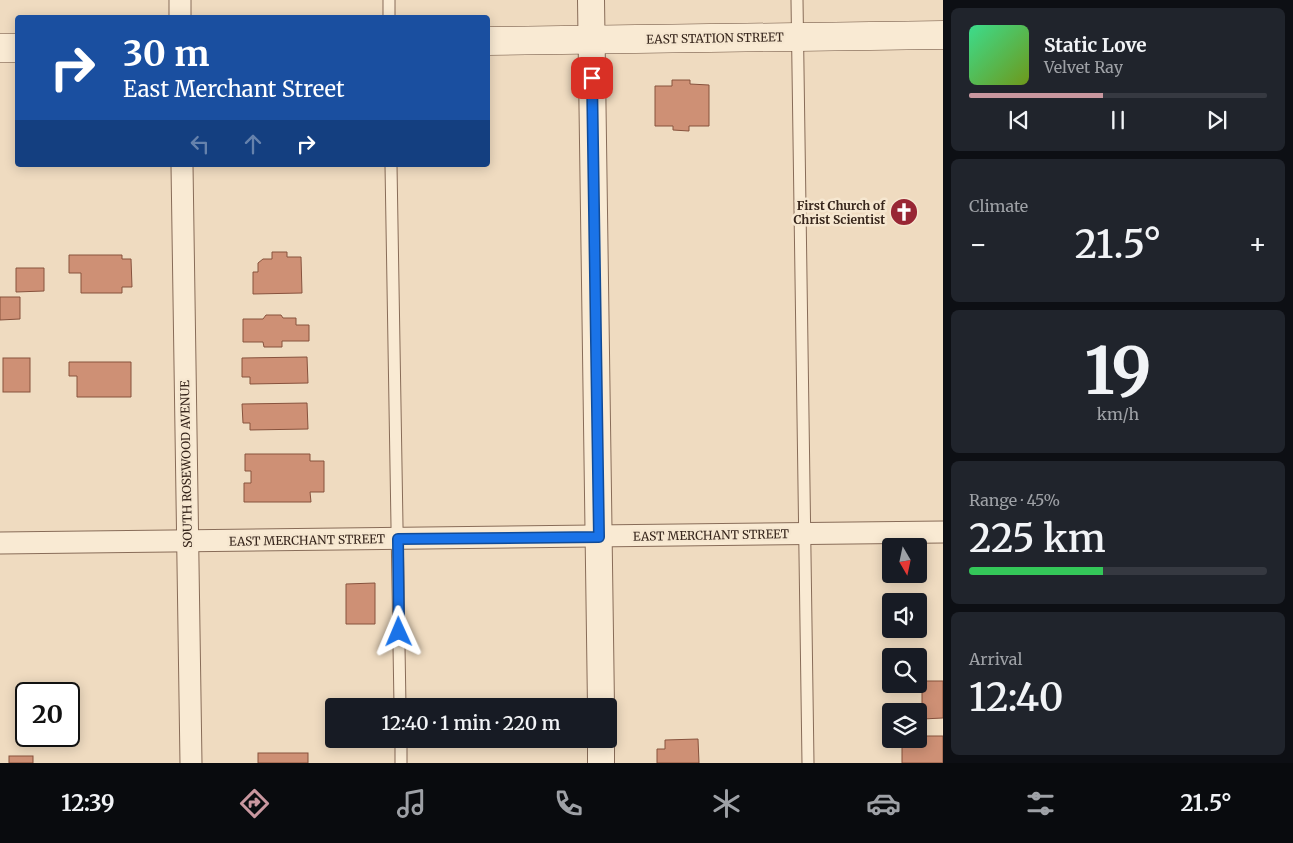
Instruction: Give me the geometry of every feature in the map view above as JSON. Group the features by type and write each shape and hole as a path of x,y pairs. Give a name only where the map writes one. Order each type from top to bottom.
{"main road":[{"name":"EAST STATION STREET","path":"490,41 943,35"},
{"path":"0,48 15,48"}],"street":[{"path":"180,0 180,15"},
{"path":"591,0 601,698"},
{"name":"SOUTH ROSEWOOD AVENUE","path":"182,167 191,763"},
{"name":"EAST MERCHANT STREET","path":"0,543 943,532"},
{"path":"601,748 601,763"}],"lane":[{"path":"389,0 389,15"},
{"path":"797,0 808,763"},
{"path":"392,167 400,698"},
{"path":"401,748 401,763"}],"building":[{"path":"672,80 690,80 690,84 709,85 709,126 689,126 689,131 673,130 673,126 655,126 655,86 672,86"},
{"path":"272,252 287,252 287,257 301,257 302,293 253,294 253,272 258,272 258,263 263,259 272,259"},
{"path":"69,255 122,255 122,259 131,259 132,287 122,287 122,293 81,293 81,273 69,273"},
{"path":"16,268 44,268 44,291 16,292"},
{"path":"0,297 20,297 20,319 0,320"},
{"path":"266,315 296,318 296,325 309,325 309,341 282,341 282,347 264,347 263,342 243,342 243,319 263,319"},
{"path":"307,357 308,383 250,384 250,377 242,377 242,358"},
{"path":"3,358 30,358 30,392 3,392"},
{"path":"69,362 131,362 131,397 77,397 77,376 69,376"},
{"path":"307,403 308,429 250,430 250,423 243,423 242,404"},
{"path":"245,454 310,454 310,461 324,461 324,492 310,492 311,502 244,502 244,483 251,483 251,471 245,471"},
{"path":"375,583 375,624 346,624 346,584"},
{"path":"927,681 943,681 943,718 927,719 927,703 922,703 922,693 927,693"},
{"path":"927,736 943,736 943,763 902,763 902,748 927,748"},
{"path":"698,739 699,763 657,763 657,749 665,749 665,740"},
{"path":"258,753 308,753 308,763 258,763"},
{"path":"9,756 33,756 33,763 9,763"}],"place":[{"name":"First Church of Christ Scientist","path":"904,212"}],"route":[{"path":"399,632 398,539 599,537 592,78"}]}
